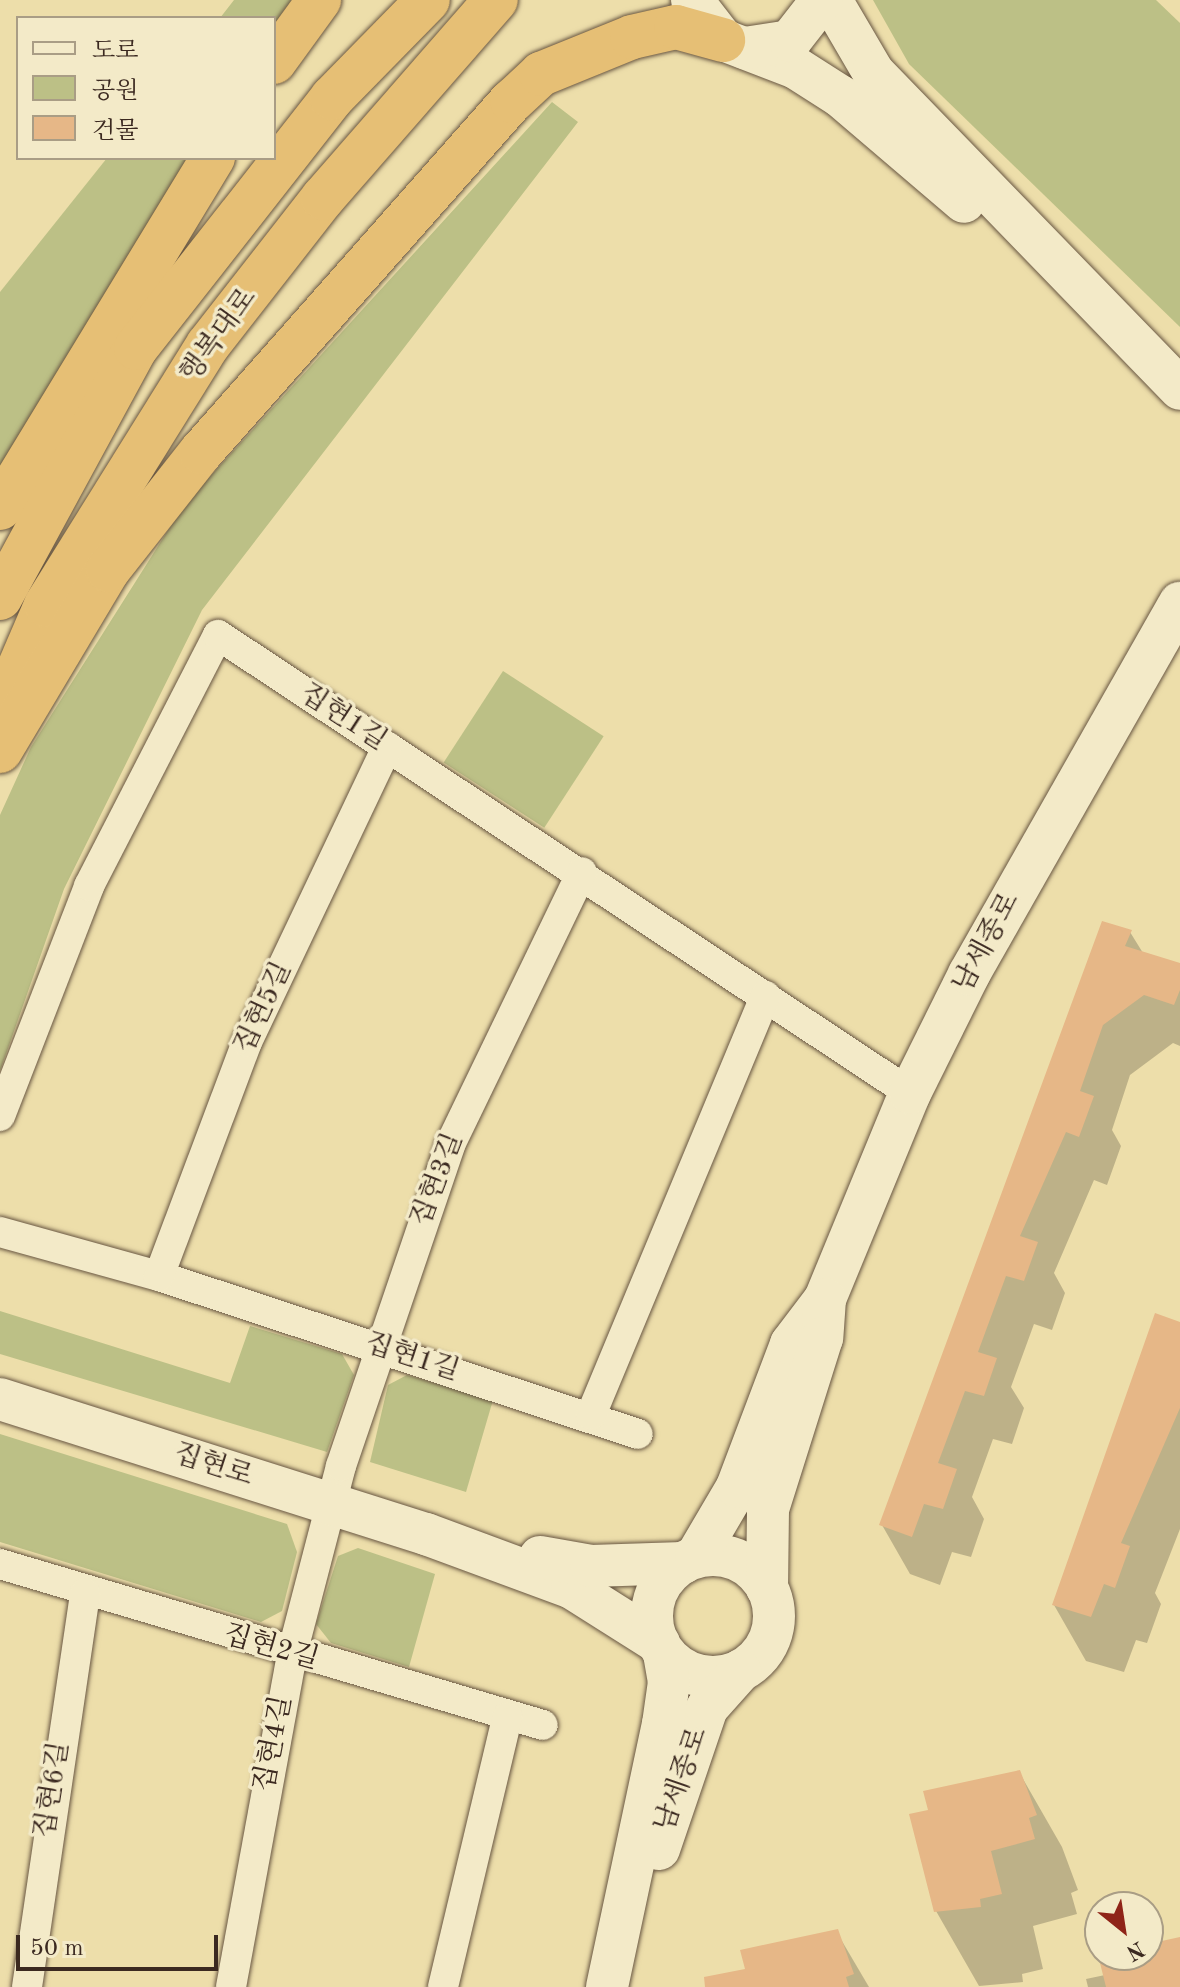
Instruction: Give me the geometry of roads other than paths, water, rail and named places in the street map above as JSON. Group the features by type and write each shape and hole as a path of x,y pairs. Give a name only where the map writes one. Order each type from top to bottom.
{"highway":[{"path":"276,59 319,0"},
{"path":"0,598 136,348 332,98 428,0"},
{"name":"행복대로","path":"0,711 46,605 208,345 323,198 496,0"},
{"path":"0,751 108,570 201,452 512,101 541,74 632,37 676,27 734,44"},
{"path":"0,508 212,160"}],"street":[{"path":"692,0 734,44 840,96 987,223 1047,259"},
{"path":"734,44 790,41 822,0"},
{"path":"831,0 873,72 1007,204 1047,259 1180,389"},
{"name":"남세종로","path":"689,1560 737,1487 791,1344 825,1299 910,1093 1180,603"},
{"name":"집현1길","path":"0,1116 89,886 218,635 582,872 910,1093"},
{"name":"집현5길","path":"159,1276 247,1042 387,747"},
{"name":"집현3길","path":"331,1503 450,1145 582,872"},
{"path":"591,1415 765,996"},
{"name":"집현1길","path":"0,1232 159,1276 591,1415 638,1434"},
{"name":"남세종로","path":"767,1588 768,1509 822,1338 825,1299"},
{"name":"집현로","path":"0,1399 426,1534 572,1588 662,1648"},
{"name":"집현4길","path":"231,1987 292,1654 331,1503"},
{"name":"집현로","path":"426,1534 591,1566 689,1560"},
{"path":"689,1560 737,1560 767,1588 774,1622 768,1641 740,1671 699,1675 662,1648 652,1614 656,1594 689,1560"},
{"name":"집현2길","path":"0,1564 85,1593 507,1718 543,1725"},
{"name":"집현6길","path":"27,1987 85,1593"},
{"name":"남세종로","path":"607,1987 630,1894 630,1853 669,1682 662,1648"},
{"name":"남세종로","path":"630,1894 659,1850 707,1708 740,1671"},
{"path":"443,1987 507,1718"}]}
